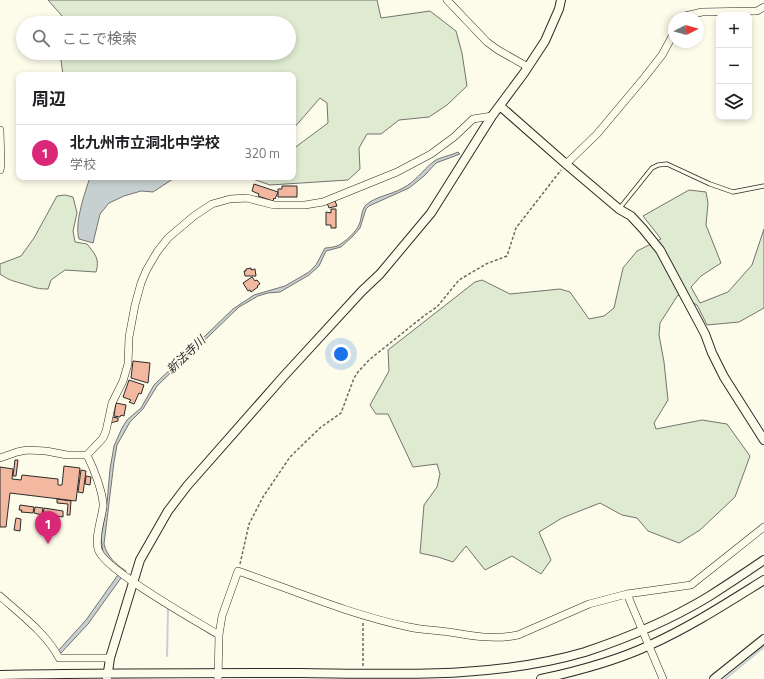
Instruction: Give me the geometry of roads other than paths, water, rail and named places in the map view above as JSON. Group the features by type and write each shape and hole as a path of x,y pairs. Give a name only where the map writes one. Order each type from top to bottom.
{"street":[{"path":"447,0 487,42 528,67"},
{"path":"108,676 110,658 140,560 152,536 168,511 187,486 283,377 362,291 380,274 431,213 492,116 545,41 559,9 561,0"},
{"path":"702,12 757,11 764,8"},
{"path":"566,164 597,134 644,78 668,44"},
{"path":"500,106 566,164 619,208 631,216 644,229 660,250 705,334 712,353 724,377 764,440"},
{"path":"0,458 28,450 87,455 103,438 112,403 123,381 128,364 129,337 135,304 141,283 157,252 168,238 194,216 212,204 230,199 247,198 274,205 305,205 322,202 397,172 431,154 454,137 473,119 492,116"},
{"path":"0,130 0,170"},
{"path":"87,455 98,482 103,505 97,539 98,551 103,559 133,583 219,634"},
{"path":"218,676 219,634 222,616 238,571 363,615 410,627 468,636 497,638 510,637 518,635 589,604 627,594 691,585 764,527"},
{"path":"0,675 218,676 483,672 543,662 584,652 642,630 706,598 764,560"},
{"path":"541,679 576,671 648,646 711,613 764,580"},
{"path":"627,594 663,679"},
{"path":"0,596 47,640 54,648 59,658 110,658"},
{"path":"714,679 764,640"}],"lane":[{"path":"619,208 652,168 658,165 667,164 710,184 733,192 764,186"}],"water":[{"name":"新法寺川","path":"458,152 460,154 436,163 424,176 409,188 369,206 366,209 360,228 341,247 326,251 319,266 309,275 280,292 258,296 239,307 157,386 143,409 130,422 117,445 114,462 104,544 112,559 118,566 126,571 88,624 61,653 58,651 86,620 120,572 103,553 101,538 114,446 127,420 141,408 154,385 233,309 254,295 285,286 309,272 316,265 325,248 340,245 350,237 359,225 363,209 366,205 407,186 435,160"},
{"path":"89,180 171,180 153,192 141,191 124,196 109,203 100,214 93,243 79,239 78,225"}],"waterway":[{"path":"167,656 168,608"},
{"path":"204,630 215,637"},
{"path":"725,679 764,647"}],"place":[{"name":"北九州市立洞北中学校","path":"48,544"}]}
